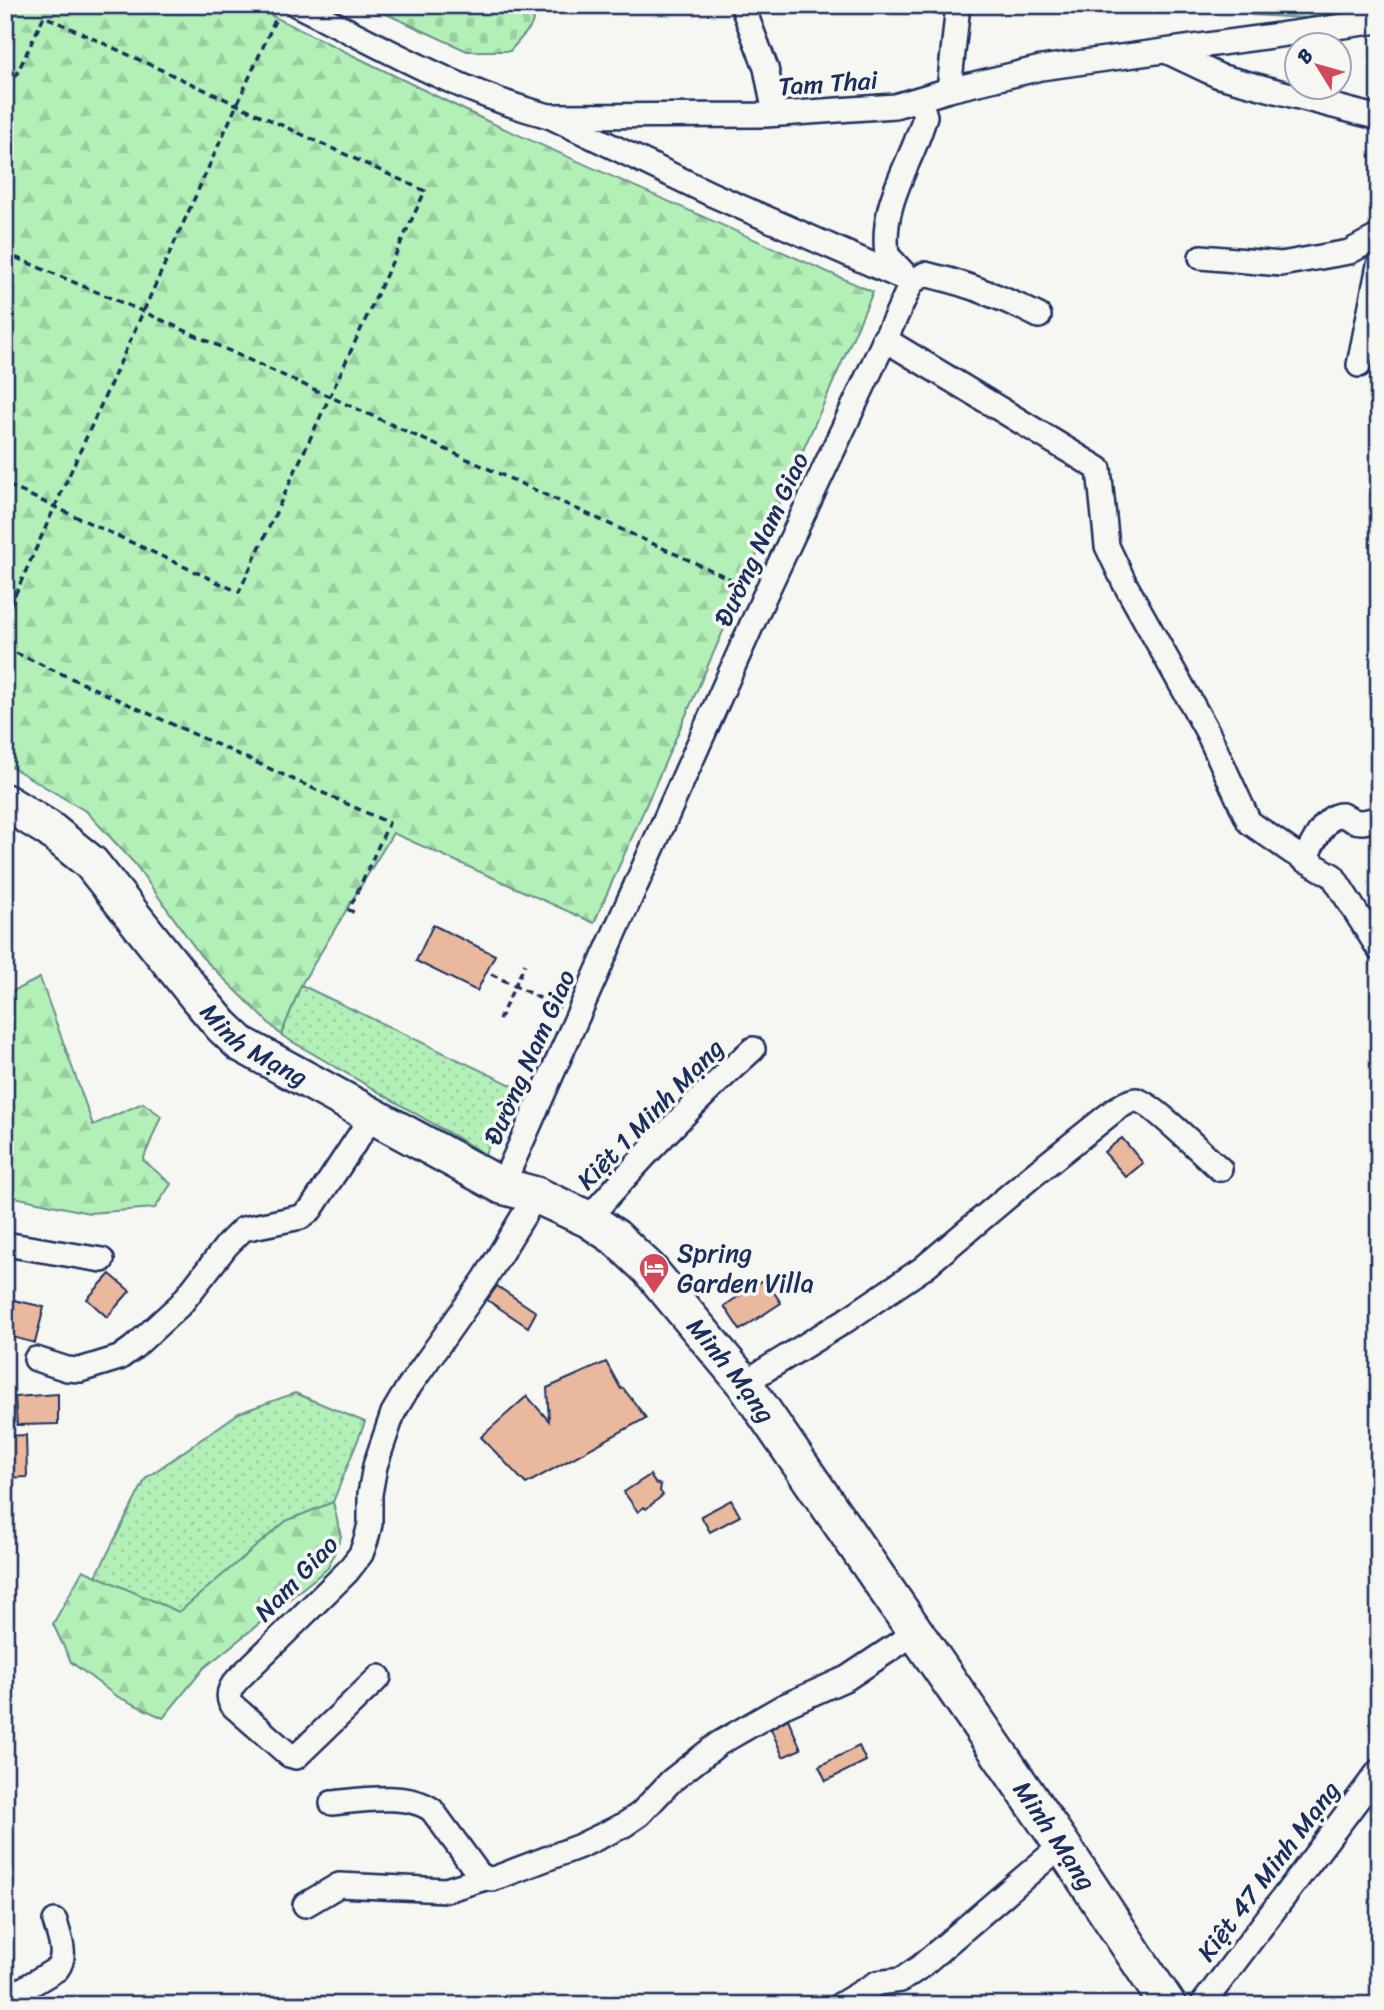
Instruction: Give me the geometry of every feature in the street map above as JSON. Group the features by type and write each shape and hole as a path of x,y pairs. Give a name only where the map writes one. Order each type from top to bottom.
{"highway":[{"name":"Minh Mạng","path":"5,802 49,829 91,863 199,999 242,1044 502,1186 536,1195 589,1219 615,1237 649,1269 744,1383 1062,1845 1168,2005"}],"street":[{"path":"741,5 766,68 775,114"},
{"path":"949,90 958,5"},
{"name":"Tam Thai","path":"287,10 518,108 549,116 775,114 895,106 1041,68 1379,22"},
{"path":"1166,51 1219,76 1379,118"},
{"path":"912,282 887,255 885,239 894,195 925,116 920,100"},
{"path":"549,116 711,194 912,282"},
{"path":"1201,257 1281,264 1349,252 1379,236"},
{"path":"1359,365 1379,265"},
{"path":"912,282 925,274 948,279 996,294 1039,316"},
{"name":"Đường Nam Giao","path":"502,1186 765,595 912,282"},
{"path":"884,339 1099,469 1107,546 1125,584 1207,731 1249,822 1304,860 1333,876 1379,949"},
{"path":"1304,860 1314,841 1333,816 1340,815 1364,823 1379,818"},
{"name":"Kiệt 1 Minh Mạng","path":"589,1219 638,1162 711,1087 753,1049"},
{"path":"744,1383 902,1283 1116,1109 1131,1101 1138,1100 1152,1108 1220,1169"},
{"path":"36,1359 67,1369 80,1370 119,1359 181,1304 227,1245 243,1229 301,1217 311,1209 373,1115"},
{"name":"Nam Giao","path":"379,1676 296,1757 289,1755 231,1704 228,1696 230,1688 241,1675 347,1572 360,1554 370,1524 370,1494 375,1466 393,1413 485,1279 536,1195"},
{"path":"5,1244 102,1260"},
{"path":"305,1906 339,1885 446,1890 485,1878 493,1879 580,1846 624,1825 640,1814 671,1781 726,1738 782,1707 847,1678 916,1632"},
{"name":"Kiệt 47 Minh Mạng","path":"1202,2005 1379,1771"},
{"path":"332,1803 408,1800 424,1804 432,1810 470,1863 485,1878"},
{"path":"839,2005 875,1994 920,1967 1062,1845"},
{"path":"5,2000 57,1969 62,1963 63,1953 55,1921"}],"path":[{"path":"5,617 237,105 287,10"},
{"path":"5,99 44,16 425,191 239,592 5,485"},
{"path":"5,253 145,312 765,595"},
{"path":"5,648 389,823 349,910 358,914"},
{"path":"499,1020 525,964"},
{"path":"491,974 578,1016"}],"green space":[{"path":"5,5 250,5 487,121 873,292 594,923 393,833 301,985 281,1035 201,956 135,864 87,812 5,763"},
{"path":"367,5 539,5 530,28 510,51 467,51"},
{"path":"1224,5 1377,5 1305,18 1253,15"},
{"path":"40,978 93,1125 143,1103 161,1116 143,1160 171,1184 155,1208 89,1213 5,1195 5,995"},
{"path":"301,985 518,1088 485,1154 281,1035"},
{"path":"295,1393 365,1422 333,1502 286,1521 179,1613 96,1576 146,1478 239,1413"},
{"path":"333,1502 341,1537 328,1568 204,1668 163,1718 116,1696 71,1662 53,1624 83,1570 179,1612 286,1521"}],"building":[{"path":"433,925 495,955 477,991 416,961"},
{"path":"1122,1138 1143,1163 1126,1177 1104,1152"},
{"path":"110,1274 130,1291 107,1317 87,1299"},
{"path":"765,1279 781,1303 740,1330 724,1306"},
{"path":"497,1286 536,1312 528,1327 487,1300"},
{"path":"5,1298 44,1307 35,1343 5,1335"},
{"path":"606,1362 621,1389 623,1388 646,1418 526,1484 481,1437 527,1396 549,1421 547,1388"},
{"path":"58,1394 58,1424 17,1425 15,1397"},
{"path":"26,1435 27,1477 5,1478 5,1436"},
{"path":"650,1475 655,1483 661,1485 660,1491 663,1495 638,1512 624,1492"},
{"path":"731,1500 740,1516 710,1532 701,1516"},
{"path":"788,1719 801,1749 783,1757 771,1729"},
{"path":"859,1746 866,1761 826,1781 819,1766"}],"place":[{"name":"Spring Garden Villa","path":"654,1295"}]}
